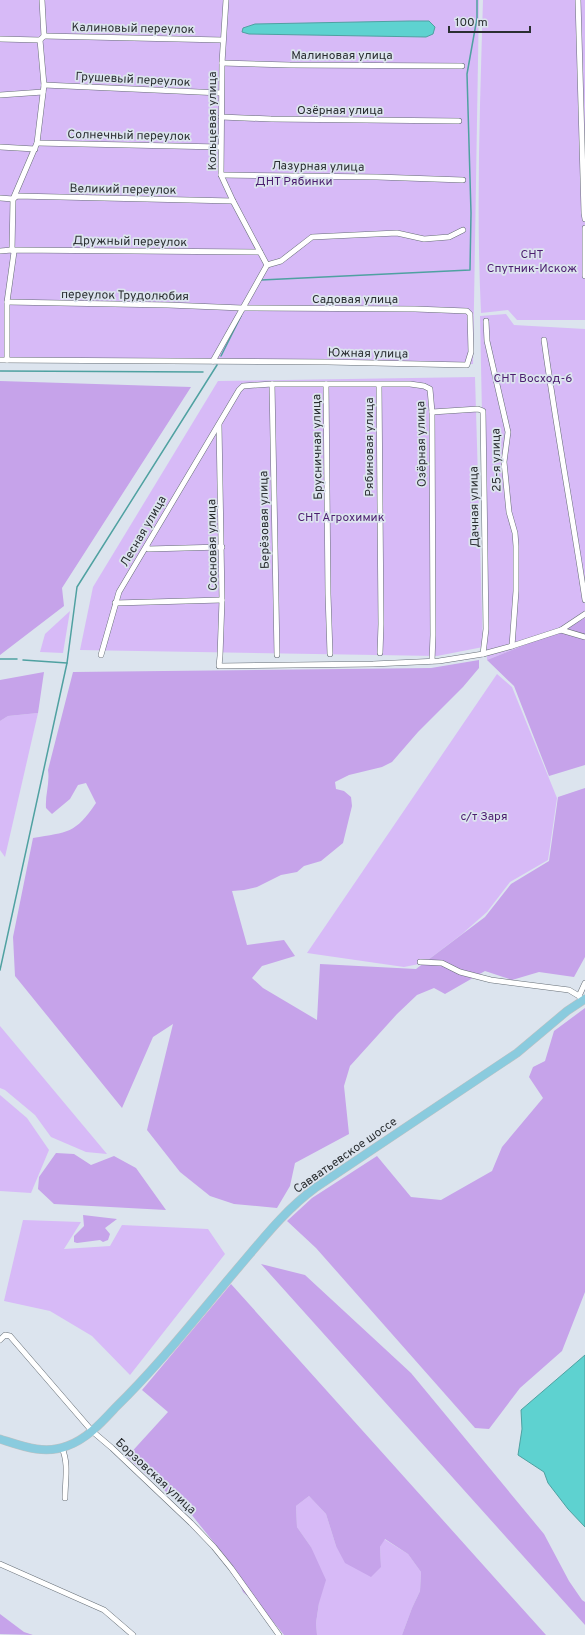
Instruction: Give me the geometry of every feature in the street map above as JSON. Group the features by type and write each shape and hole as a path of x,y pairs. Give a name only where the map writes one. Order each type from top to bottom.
{"main road":[{"name":"Савватьевское шоссе","path":"0,1439 36,1449 47,1450 62,1448 78,1442 92,1431 137,1387 270,1231 300,1200 315,1188 517,1053 582,998"}],"street":[{"path":"7,360 7,302 14,252 12,250 13,199 37,143 44,85 42,0"},
{"name":"Кольцевая улица","path":"226,0 221,93 221,175 267,265"},
{"path":"578,0 585,219"},
{"name":"Калиновый переулок","path":"0,39 223,40"},
{"name":"Малиновая улица","path":"222,62 290,65 462,66"},
{"name":"Грушевый переулок","path":"44,85 221,93"},
{"path":"0,95 43,92"},
{"name":"Озёрная улица","path":"221,117 459,121"},
{"name":"Солнечный переулок","path":"37,143 220,147"},
{"path":"0,147 35,149"},
{"name":"Лазурная улица","path":"221,175 463,180"},
{"name":"Великий переулок","path":"0,198 13,199 16,196 233,201"},
{"path":"585,228 585,276"},
{"path":"0,360 213,361 267,265 281,261 312,237 397,233 424,239 449,237 463,230"},
{"name":"Дружный переулок","path":"0,251 260,252"},
{"name":"переулок Трудолюбия","path":"7,302 242,308"},
{"path":"0,308 7,308"},
{"name":"Садовая улица","path":"242,308 415,309 467,311"},
{"name":"Южная улица","path":"213,361 468,365 471,352 470,314 467,311"},
{"name":"25-я улица","path":"486,321 486,341 508,432 504,462 509,512 515,532 516,546 516,591 512,646"},
{"path":"544,340 554,418 563,456 585,600"},
{"name":"Озёрная улица","path":"219,424 239,390 243,386 272,384 410,384 424,386 430,389 432,412 432,661"},
{"name":"Берёзовая улица","path":"272,384 277,655"},
{"name":"Брусничная улица","path":"326,384 330,654"},
{"name":"Рябиновая улица","path":"378,385 381,624 380,653"},
{"name":"Дачная улица","path":"432,412 478,409 483,411 486,629 483,654"},
{"name":"Лесная улица","path":"101,655 119,592 219,424"},
{"name":"Сосновая улица","path":"219,424 222,600 220,656 218,666 373,664 432,661"},
{"path":"147,546 148,549 222,547"},
{"path":"115,603 222,600"},
{"path":"432,661 483,654 512,646 561,630 585,614"},
{"path":"561,630 585,637"},
{"path":"420,962 442,963 460,972 491,980 569,990 582,998 585,983"},
{"name":"Борзовская улица","path":"0,1340 6,1335 11,1338 92,1431 190,1522 214,1547 279,1635"},
{"path":"62,1448 67,1462 65,1482 66,1498"},
{"path":"0,1564 104,1610 133,1635"}],"green space":[{"name":"ДНТ Рябинки","path":"0,0 479,0 473,364 0,362"},
{"name":"СНТ Спутник-Искож","path":"483,0 585,0 585,320 517,320 508,310 481,313 479,196"},
{"name":"СНТ Восход-6","path":"506,314 514,325 585,329 585,618 557,632 487,660 480,316"},
{"name":"СНТ Агрохимик","path":"475,377 483,647 437,656 80,650 93,587 218,381"},
{"path":"70,611 63,653 40,652 45,634"},
{"name":"с/т Заря","path":"497,674 512,687 557,798 548,860 510,882 487,912 462,934 424,963 404,967 307,953"},
{"path":"38,713 5,857 0,850 0,721 8,716"},
{"path":"0,1026 107,1154 86,1152 51,1137 35,1115 5,1090 0,1088"},
{"path":"0,1095 27,1118 49,1150 31,1193 0,1191"},
{"path":"23,1220 81,1222 64,1249 110,1246 122,1225 208,1229 225,1254 130,1375 92,1336 50,1311 4,1301"},
{"path":"309,1496 326,1514 336,1546 381,1567 380,1547 384,1539 408,1554 421,1572 420,1591 402,1635 317,1635 316,1623 319,1603 311,1547 297,1527 296,1506"}],"shaded area":[{"path":"0,381 191,387 62,588 64,606 0,655"},
{"path":"585,618 585,765 549,776 514,686 487,660 557,632"},
{"path":"479,660 479,668 463,687 418,732 392,762 382,767 349,775 335,782 336,789 344,791 351,797 352,806 343,843 321,861 304,866 297,872 281,875 257,887 232,891 247,945 284,940 295,956 262,966 252,978 263,988 317,1020 320,964 416,969 485,917 511,884 549,861 558,797 585,788 585,957 574,977 539,972 512,980 485,971 445,994 434,988 417,995 397,1014 350,1066 344,1086 349,1134 295,1163 290,1186 277,1208 234,1204 210,1196 180,1172 147,1130 173,1024 153,1037 122,1108 15,976 13,937 33,838 70,830 82,821 96,803 86,783 78,785 70,799 52,814 46,808 48,770 73,672 431,668"},
{"path":"44,672 38,713 8,716 0,721 0,680"},
{"path":"585,1008 585,1292 562,1351 520,1388 489,1429 475,1428 316,1248 287,1221 312,1198 377,1156 411,1197 441,1200 492,1171 502,1147 543,1098 529,1077 533,1067 545,1061 554,1031"},
{"path":"56,1153 74,1154 91,1165 114,1156 136,1168 166,1210 54,1204 38,1189 39,1177"},
{"path":"83,1215 117,1219 105,1228 110,1234 108,1240 103,1242 100,1240 77,1243 74,1242 74,1236 84,1226"},
{"path":"261,1264 305,1275 411,1373 544,1534 569,1581 585,1602 585,1625"},
{"path":"231,1284 546,1635 402,1635 420,1591 421,1572 408,1554 385,1539 380,1547 381,1567 371,1577 345,1563 336,1546 326,1514 309,1496 296,1506 297,1527 311,1547 326,1580 319,1603 316,1623 317,1635 284,1635 266,1613 243,1592 232,1565 191,1514 127,1457 168,1412 142,1390"},
{"path":"0,1614 24,1632 33,1635 0,1634"}],"water":[{"path":"429,21 435,27 433,34 426,37 249,34 242,32 243,28 255,24"},
{"path":"585,1355 585,1527 568,1509 548,1483 544,1472 518,1455 522,1429 521,1410"}],"waterway":[{"path":"261,280 470,270 471,213 467,74 477,18 477,0"},
{"path":"221,356 241,316"},
{"path":"0,970 67,663 77,587 217,365"},
{"path":"0,371 203,372"},
{"path":"0,659 17,659"},
{"path":"23,660 67,663"}]}
